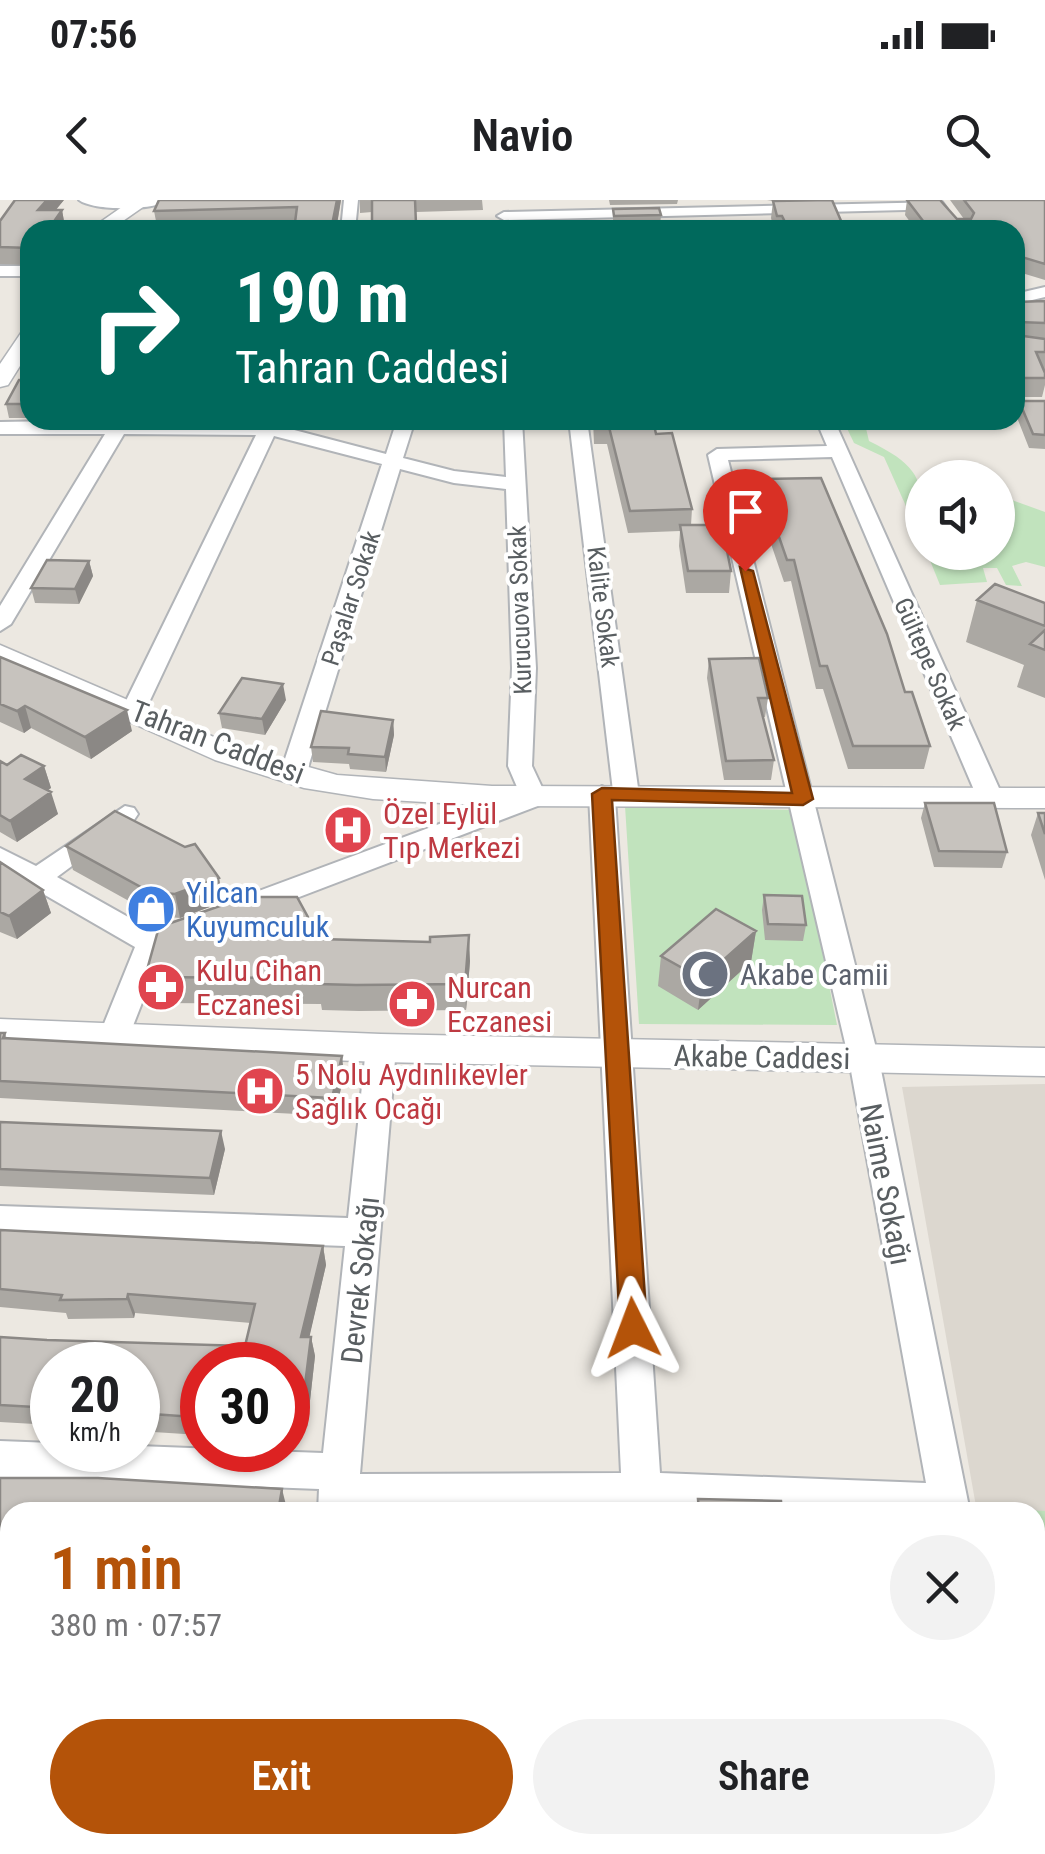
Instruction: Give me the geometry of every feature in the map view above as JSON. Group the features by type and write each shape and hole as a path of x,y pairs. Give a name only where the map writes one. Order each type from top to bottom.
{"main road":[{"path":"92,200 148,201"}],"street":[{"path":"115,220 148,201"},
{"path":"504,215 734,207 944,208"},
{"path":"0,380 20,349"},
{"path":"0,624 117,430"},
{"path":"133,711 270,430"},
{"path":"289,430 454,477 516,484"},
{"name":"Paşalar Sokak","path":"293,774 403,430"},
{"name":"Kurucuova Sokak","path":"514,430 524,668 520,766 534,798"},
{"name":"Kalite Sokak","path":"579,430 614,794 618,1054 643,1502"},
{"name":"Gültepe Sokak","path":"829,430 990,797"},
{"name":"Naime Sokağı","path":"838,451 717,455 864,1060 949,1502"},
{"name":"Tahran Caddesi","path":"0,654 236,756 293,774 399,790 534,798 614,794 803,799 1045,798"},
{"path":"114,1036 150,943 534,798"},
{"path":"38,878 125,814"},
{"path":"0,856 150,943"},
{"name":"Akabe Caddesi","path":"0,1033 382,1048 1045,1062"},
{"name":"Devrek Sokağı","path":"339,1492 382,1048"},
{"path":"0,1220 364,1234"},
{"path":"0,1458 339,1492 643,1502"}],"shaded area":[{"path":"1045,1084 1045,1502 975,1502 902,1087"}],"green space":[{"path":"848,430 866,430 869,441 905,464 905,504 884,457 854,443"},
{"path":"1015,501 1045,512 1045,567 1026,562 1015,565"},
{"path":"934,570 984,570 987,582 940,585"},
{"path":"998,570 1014,570 1022,586 1006,585"},
{"path":"625,806 794,810 837,1025 639,1024"}],"building":[{"path":"15,200 47,200 38,210 62,210 55,220 20,220 20,248 0,247 0,221"},
{"path":"159,200 337,200 333,220 295,220 297,207 154,211"},
{"path":"372,200 415,200 416,220 372,220"},
{"path":"832,200 841,220 784,220 777,216 773,201"},
{"path":"907,200 940,200 957,219 971,219 974,213 964,200 1045,200 1045,264 1025,258 1025,220 922,220"},
{"path":"659,208 661,215 614,216 613,209"},
{"path":"1045,301 1045,323 1025,322 1025,302"},
{"path":"1025,336 1045,339 1045,352 1036,352 1045,378 1025,378"},
{"path":"19,380 20,380 20,404 6,404"},
{"path":"1025,401 1045,401 1045,435 1033,434 1025,415"},
{"path":"610,430 672,433 692,509 630,511"},
{"path":"821,478 887,634 905,692 912,692 930,746 853,746 827,666 820,666 794,560 787,560 759,479"},
{"path":"680,525 722,525 731,571 688,571"},
{"path":"47,560 89,561 75,589 31,588"},
{"path":"995,584 1045,603 1045,626 977,600"},
{"path":"1045,630 1045,650 1030,644"},
{"path":"0,657 127,710 85,737 25,706 17,711 0,704"},
{"path":"759,658 768,698 758,698 774,760 726,761 709,659"},
{"path":"242,678 283,684 262,719 219,713"},
{"path":"321,711 393,720 385,757 348,754 349,748 311,747"},
{"path":"21,755 44,766 25,779 51,792 10,821 0,815 0,761 7,765"},
{"path":"925,803 994,803 1007,852 939,851"},
{"path":"115,811 185,847 195,844 219,878 175,894 150,892 66,846"},
{"path":"1038,813 1045,813 1045,834"},
{"path":"0,862 43,890 9,916 0,912"},
{"path":"764,895 802,896 806,925 768,924"},
{"path":"246,897 297,897 320,939 430,942 430,937 469,935 465,984 356,985 318,984 319,978 145,977 159,927"},
{"path":"716,909 756,931 702,979 661,956"},
{"path":"0,1033 5,1033 3,1038 342,1056 332,1098 0,1081"},
{"path":"0,1122 221,1131 210,1178 0,1169"},
{"path":"0,1230 323,1246 301,1337 311,1337 310,1345 246,1342 255,1304 128,1294 127,1299 60,1300 62,1295 0,1289"},
{"path":"0,1337 113,1342 30,1342 30,1407 0,1405"},
{"path":"160,1343 180,1344 180,1416 160,1415"},
{"path":"0,1478 98,1478 282,1489 280,1502 0,1502"},
{"path":"698,1499 781,1502 698,1502"}],"place":[{"name":"Özel Eylül Tıp Merkezi","path":"348,830"},
{"name":"Yılcan Kuyumculuk","path":"151,909"},
{"name":"Akabe Camii","path":"705,974"},
{"name":"Kulu Cihan Eczanesi","path":"161,987"},
{"name":"Nurcan Eczanesi","path":"412,1004"},
{"name":"5 Nolu Aydınlıkevler Sağlık Ocağı","path":"260,1091"}],"route":[{"path":"633,1328 602,794 803,799 745,571"}]}
